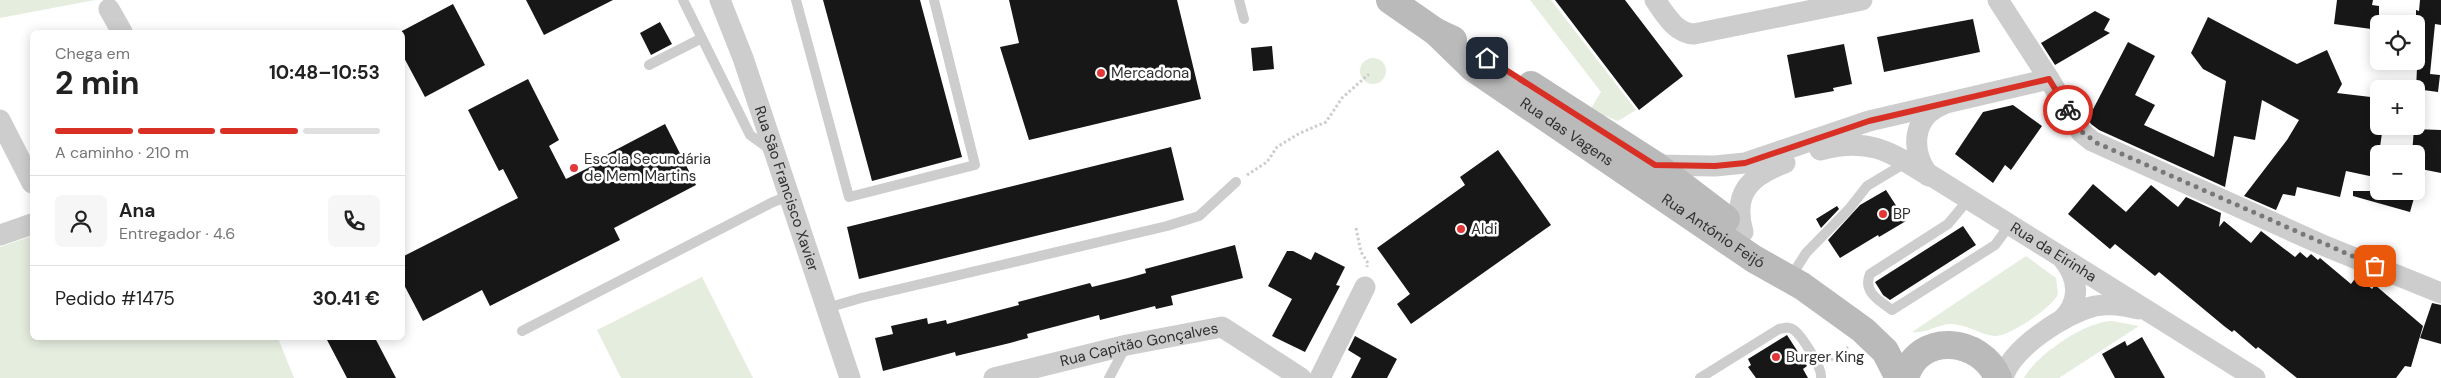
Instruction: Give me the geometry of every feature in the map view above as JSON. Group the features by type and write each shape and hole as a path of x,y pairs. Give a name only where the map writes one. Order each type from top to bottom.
{"street":[{"name":"Rua São Francisco Xavier","path":"720,0 743,58 850,378"},
{"name":"Rua das Vagens","path":"1390,0 1436,32 1487,58 1655,165"},
{"path":"1655,0 1676,27 1683,32 1694,34 1862,0"},
{"path":"1998,0 2082,132 2092,141 2325,246 2441,293"},
{"path":"109,9 121,30"},
{"name":"Rua das Vagens","path":"1436,32 1473,68 1629,173"},
{"path":"1655,165 1715,166 1745,163 1869,121 2049,79"},
{"name":"Rua da Eirinha","path":"1949,102 1938,106 1922,121 1916,143 1921,164 1936,180 2255,378"},
{"path":"0,120 30,179"},
{"path":"1743,232 1740,214 1742,195 1757,176 1768,169 1822,150 1848,144 1872,145 1890,152 1936,180"},
{"name":"Rua António Feijó","path":"1655,165 1768,251 1797,281 1858,337 1885,351 1899,378"},
{"name":"Rua António Feijó","path":"1629,173 1754,259 1797,281"},
{"path":"0,235 30,225"},
{"path":"2058,324 2072,308 2076,288 2070,268 2062,258"},
{"path":"1320,378 1366,287"},
{"path":"2004,378 2009,363 2024,347 2080,311 2109,305 2138,309 2158,318"},
{"name":"Rua Capitão Gonçalves","path":"996,378 1127,345 1222,327 1301,378"},
{"name":"Rua António Feijó","path":"1858,337 1890,342 1911,348 1958,345 1979,352"},
{"path":"1905,378 1913,362 1923,353 1935,347"},
{"path":"1979,352 2000,353 2024,347"},
{"path":"1979,352 1990,363 1998,378"}],"lane":[{"path":"683,0 750,135 775,153"},
{"path":"796,0 849,197 975,165 934,0"},
{"path":"1239,0 1244,19"},
{"path":"649,66 702,38"},
{"path":"1797,281 1806,252 1849,209 1867,186 1908,162"},
{"path":"827,308 1167,226 1199,216 1236,182"},
{"path":"522,331 773,202 789,196"},
{"path":"1968,200 1948,224 1870,274 1868,288 1873,295 1892,310 1995,245 2010,226"},
{"path":"1700,378 1779,329 1787,327 1796,332 1820,374"},
{"path":"1109,378 1127,345"}],"path":[{"path":"1236,182 1267,162 1277,146 1300,133 1326,122 1342,98 1369,74"},
{"path":"1356,228 1361,252 1368,263 1364,276 1366,287"},
{"path":"1820,374 1858,337"}],"shaded area":[{"path":"0,0 95,0 0,18"},
{"path":"1530,0 1551,0 1636,110 1618,121 1590,110 1601,92"},
{"path":"1373,58 1382,62 1386,71 1382,80 1373,84 1364,80 1360,71 1364,62"},
{"path":"30,237 30,340 279,340 294,378 0,378 0,247"},
{"path":"2026,256 2056,278 2058,294 2048,306 2030,320 2010,332 1995,336 1956,324 1940,326 1921,332 1912,332"},
{"path":"702,277 753,378 621,378 597,330"},
{"path":"2112,321 2139,326 2059,378 2024,378 2039,359 2063,341 2089,327"}],"building":[{"path":"526,0 613,0 544,35"},
{"path":"823,0 920,0 962,157 872,181"},
{"name":"Mercadona","path":"1009,0 1177,0 1201,99 1029,140 1000,47 1019,43"},
{"path":"1555,0 1625,0 1683,76 1639,110"},
{"path":"2337,0 2373,0 2372,5 2379,6 2379,15 2370,15 2370,29 2334,24"},
{"path":"2420,0 2441,0 2441,25 2435,24 2430,74 2440,75 2438,92 2425,90 2425,80 2416,80 2417,70 2425,70 2425,15 2416,15 2416,10 2419,11"},
{"path":"453,4 485,65 425,97 405,60 404,30"},
{"path":"2095,11 2110,19 2104,30 2110,33 2055,65 2041,43"},
{"path":"2208,17 2297,64 2327,50 2342,84 2337,93 2370,97 2370,135 2382,135 2380,145 2370,145 2370,176 2346,171 2340,197 2297,187 2295,196 2283,194 2276,210 2244,196 2287,140 2299,120 2262,100 2255,140 2234,136 2225,187 2099,130 2091,124 2088,119 2128,42 2155,56 2135,95 2155,105 2144,125 2214,157 2226,81 2203,69 2191,53"},
{"path":"1973,19 1980,52 1884,72 1877,37"},
{"path":"660,22 672,44 651,55 640,33"},
{"path":"1844,44 1852,84 1833,88 1834,91 1795,98 1787,55"},
{"path":"1272,46 1274,69 1253,71 1251,48"},
{"path":"528,79 559,140 549,146 566,179 606,159 604,156 665,124 696,185 614,228 620,240 490,306 482,290 423,321 405,287 405,255 518,198 503,169 499,171 468,110"},
{"path":"2013,105 2042,126 2011,170 2005,165 1993,183 1955,154 1983,112"},
{"path":"2425,129 2441,130 2441,173 2425,170 2425,145 2413,145 2414,135 2425,135"},
{"path":"1171,147 1184,200 859,279 847,227"},
{"path":"1498,150 1551,225 1411,324 1397,304 1410,294 1377,248 1465,185 1460,177"},
{"path":"2093,184 2126,212 2151,185 2178,207 2186,197 2221,213 2219,227 2224,221 2251,243 2261,231 2295,257 2300,252 2307,258 2311,254 2318,260 2320,258 2351,284 2357,276 2372,289 2375,285 2423,326 2411,367 2405,366 2396,378 2297,378 2258,347 2256,349 2234,330 2232,332 2224,326 2159,272 2155,276 2115,244 2110,249 2068,214"},
{"path":"1886,190 1906,221 1840,258 1828,240 1860,205"},
{"path":"2353,191 2370,191 2370,200 2413,200 2410,212 2353,196"},
{"path":"1837,206 1839,209 1821,228 1816,219"},
{"path":"1963,226 1976,245 1890,300 1883,295 1875,282"},
{"path":"1235,245 1243,278 1171,296 1173,305 1156,309 1155,306 1100,320 1099,315 1027,334 1028,338 1010,343 956,356 955,352 883,371 875,338 893,334 891,326 927,318 928,324 946,320 947,324 1019,305 1018,302 1090,283 1092,287 1128,278 1146,273 1145,269"},
{"path":"1287,251 1293,251 1311,260 1315,252 1345,267 1336,285 1340,286 1305,352 1272,336 1292,299 1268,286"},
{"path":"2432,303 2441,305 2441,344 2420,338"},
{"name":"Burger King","path":"1787,335 1807,366 1803,369 1808,378 1756,378 1748,367 1751,365 1748,359"},
{"path":"1355,336 1397,359 1387,378 1351,378 1361,358 1348,350"},
{"path":"2142,337 2165,378 2115,378 2102,354 2125,341 2127,346"},
{"path":"327,340 376,340 396,378 347,378"}],"way so far":[{"path":"2068,110 2082,132 2092,141 2325,246 2375,266"}],"place":[{"name":"Mercadona","path":"1101,73"},
{"name":"Escola Secundária de Mem Martins","path":"574,168"},
{"name":"BP","path":"1883,214"},
{"name":"Aldi","path":"1461,229"},
{"name":"Burger King","path":"1776,357"}],"route":[{"path":"1487,58 1655,165 1715,166 1745,163 1869,121 2049,79 2068,110"}]}
